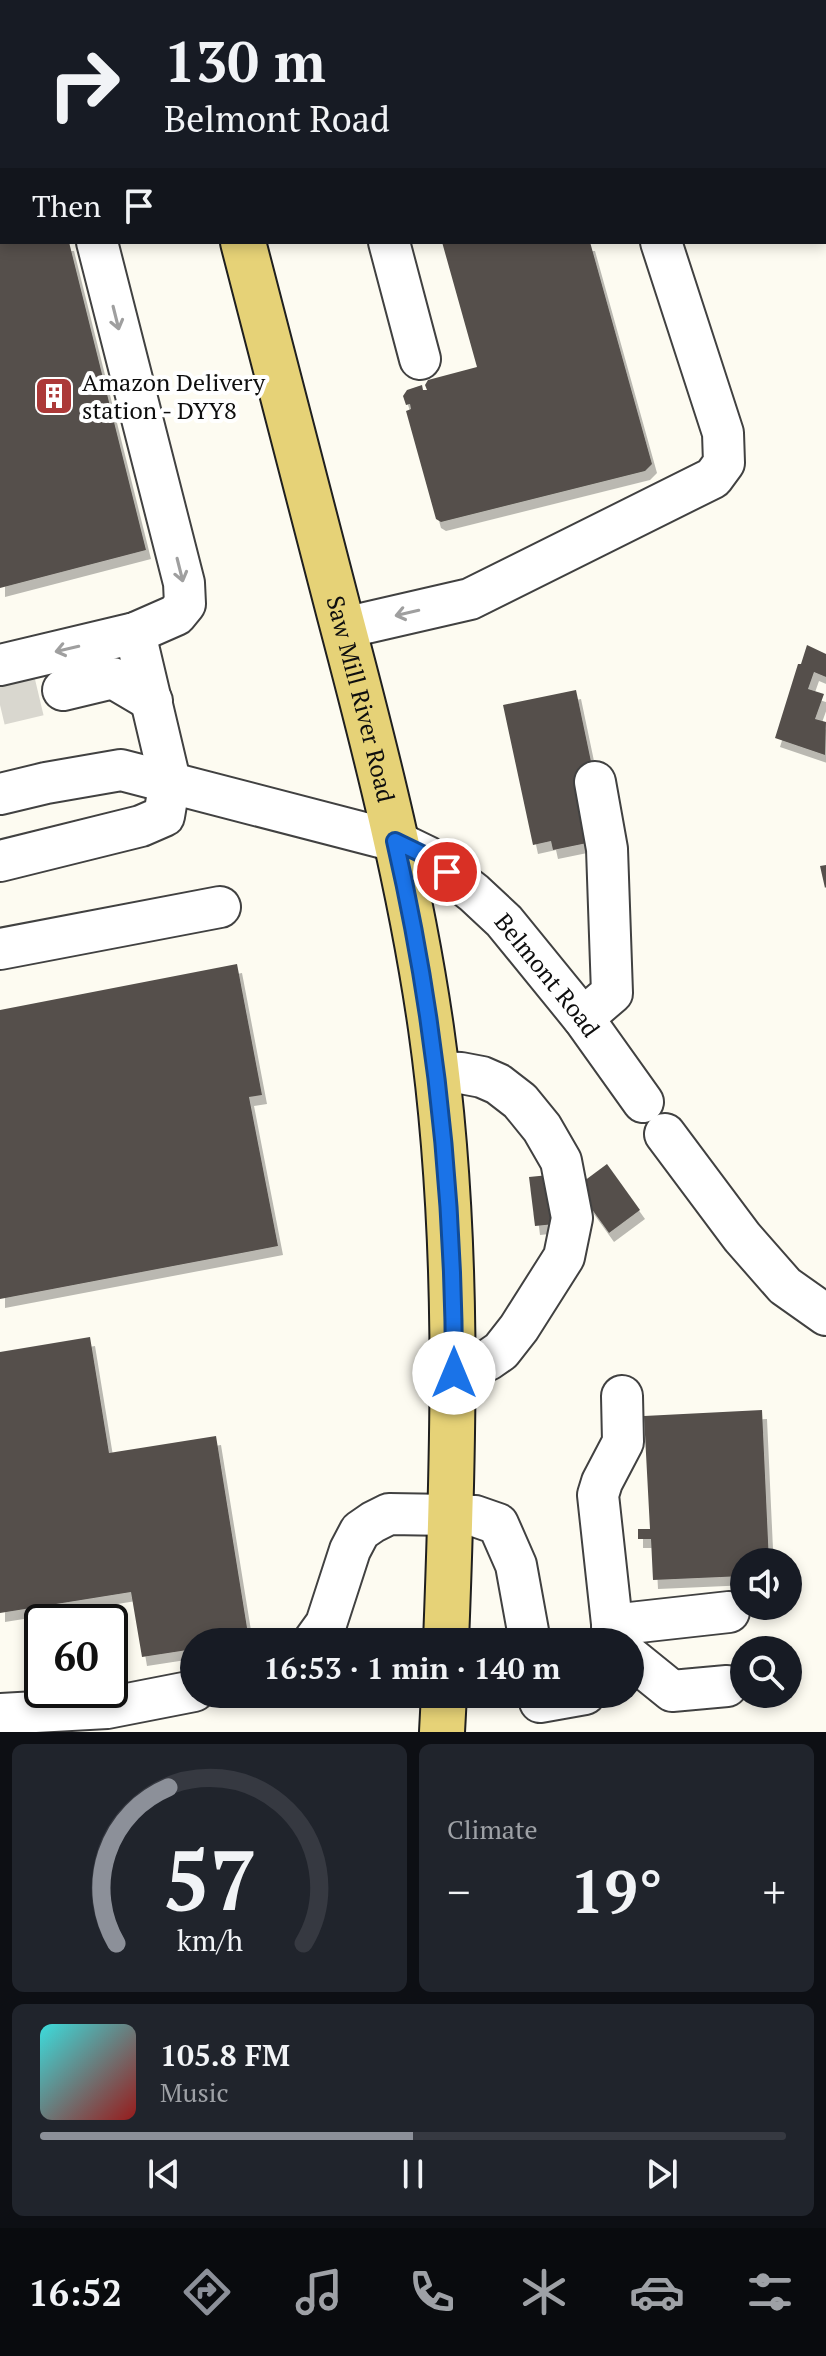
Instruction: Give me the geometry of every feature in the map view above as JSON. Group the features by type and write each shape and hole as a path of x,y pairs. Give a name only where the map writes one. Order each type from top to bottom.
{"main road":[{"name":"Saw Mill River Road","path":"244,244 379,766 418,948 436,1072 449,1210 454,1373 447,1628"},
{"path":"442,1732 443,1708"}],"street":[{"path":"0,665 135,633 176,615 185,604 184,583 98,244"},
{"path":"390,244 420,359"},
{"path":"344,628 470,599 713,478 724,463 723,433 662,244"},
{"path":"0,861 141,826 164,816 170,781 135,633"},
{"path":"63,690 113,678 152,701"},
{"name":"Belmont Road","path":"0,794 121,770 395,841 428,857 504,921 583,1018 643,1102"},
{"path":"583,1018 612,993 607,849 595,782"},
{"path":"0,949 220,907"},
{"path":"436,1072 482,1077 498,1084 520,1101 542,1128 561,1161 572,1218 564,1257 519,1328 501,1351 488,1360 454,1373"},
{"path":"665,1134 742,1237 785,1286 826,1315"},
{"path":"617,1628 598,1495 623,1442 622,1396"},
{"path":"323,1628 350,1550 360,1531 389,1514 475,1516 498,1524 516,1565 527,1628"},
{"path":"644,1634 729,1612"},
{"path":"644,1665 672,1691 727,1686"},
{"path":"0,1714 107,1708 180,1694"}],"building":[{"name":"Amazon Delivery station - DYY8","path":"0,244 70,244 146,550 0,588"},
{"path":"443,244 591,244 652,464 645,471 441,522 436,519 406,411 411,409 410,404 406,405 403,396 407,390 422,385 423,390 427,390 425,385 428,380 477,367"},
{"path":"807,645 826,654 826,677 814,672 808,689 824,694 815,719 826,722 825,755 775,738"},
{"path":"576,690 593,771 592,842 553,850 551,841 533,845 503,705"},
{"path":"826,865 826,887 825,888 820,866"},
{"path":"237,964 262,1095 249,1097 278,1246 0,1299 0,1010"},
{"path":"607,1164 640,1210 609,1233 576,1187"},
{"path":"559,1174 565,1223 535,1226 529,1177"},
{"path":"90,1337 109,1453 216,1436 247,1628 180,1628 180,1651 142,1657 131,1592 56,1604 24,1604 24,1609 0,1613 0,1352"},
{"path":"762,1410 768,1548 730,1548 730,1577 653,1580 651,1539 638,1539 638,1529 650,1529 644,1416"}],"tunnel":[{"path":"0,705 63,690"}],"place":[{"name":"Amazon Delivery station - DYY8","path":"54,396"}],"route":[{"path":"447,872 428,857 395,841 415,933 441,1116 449,1210 454,1373"}]}
